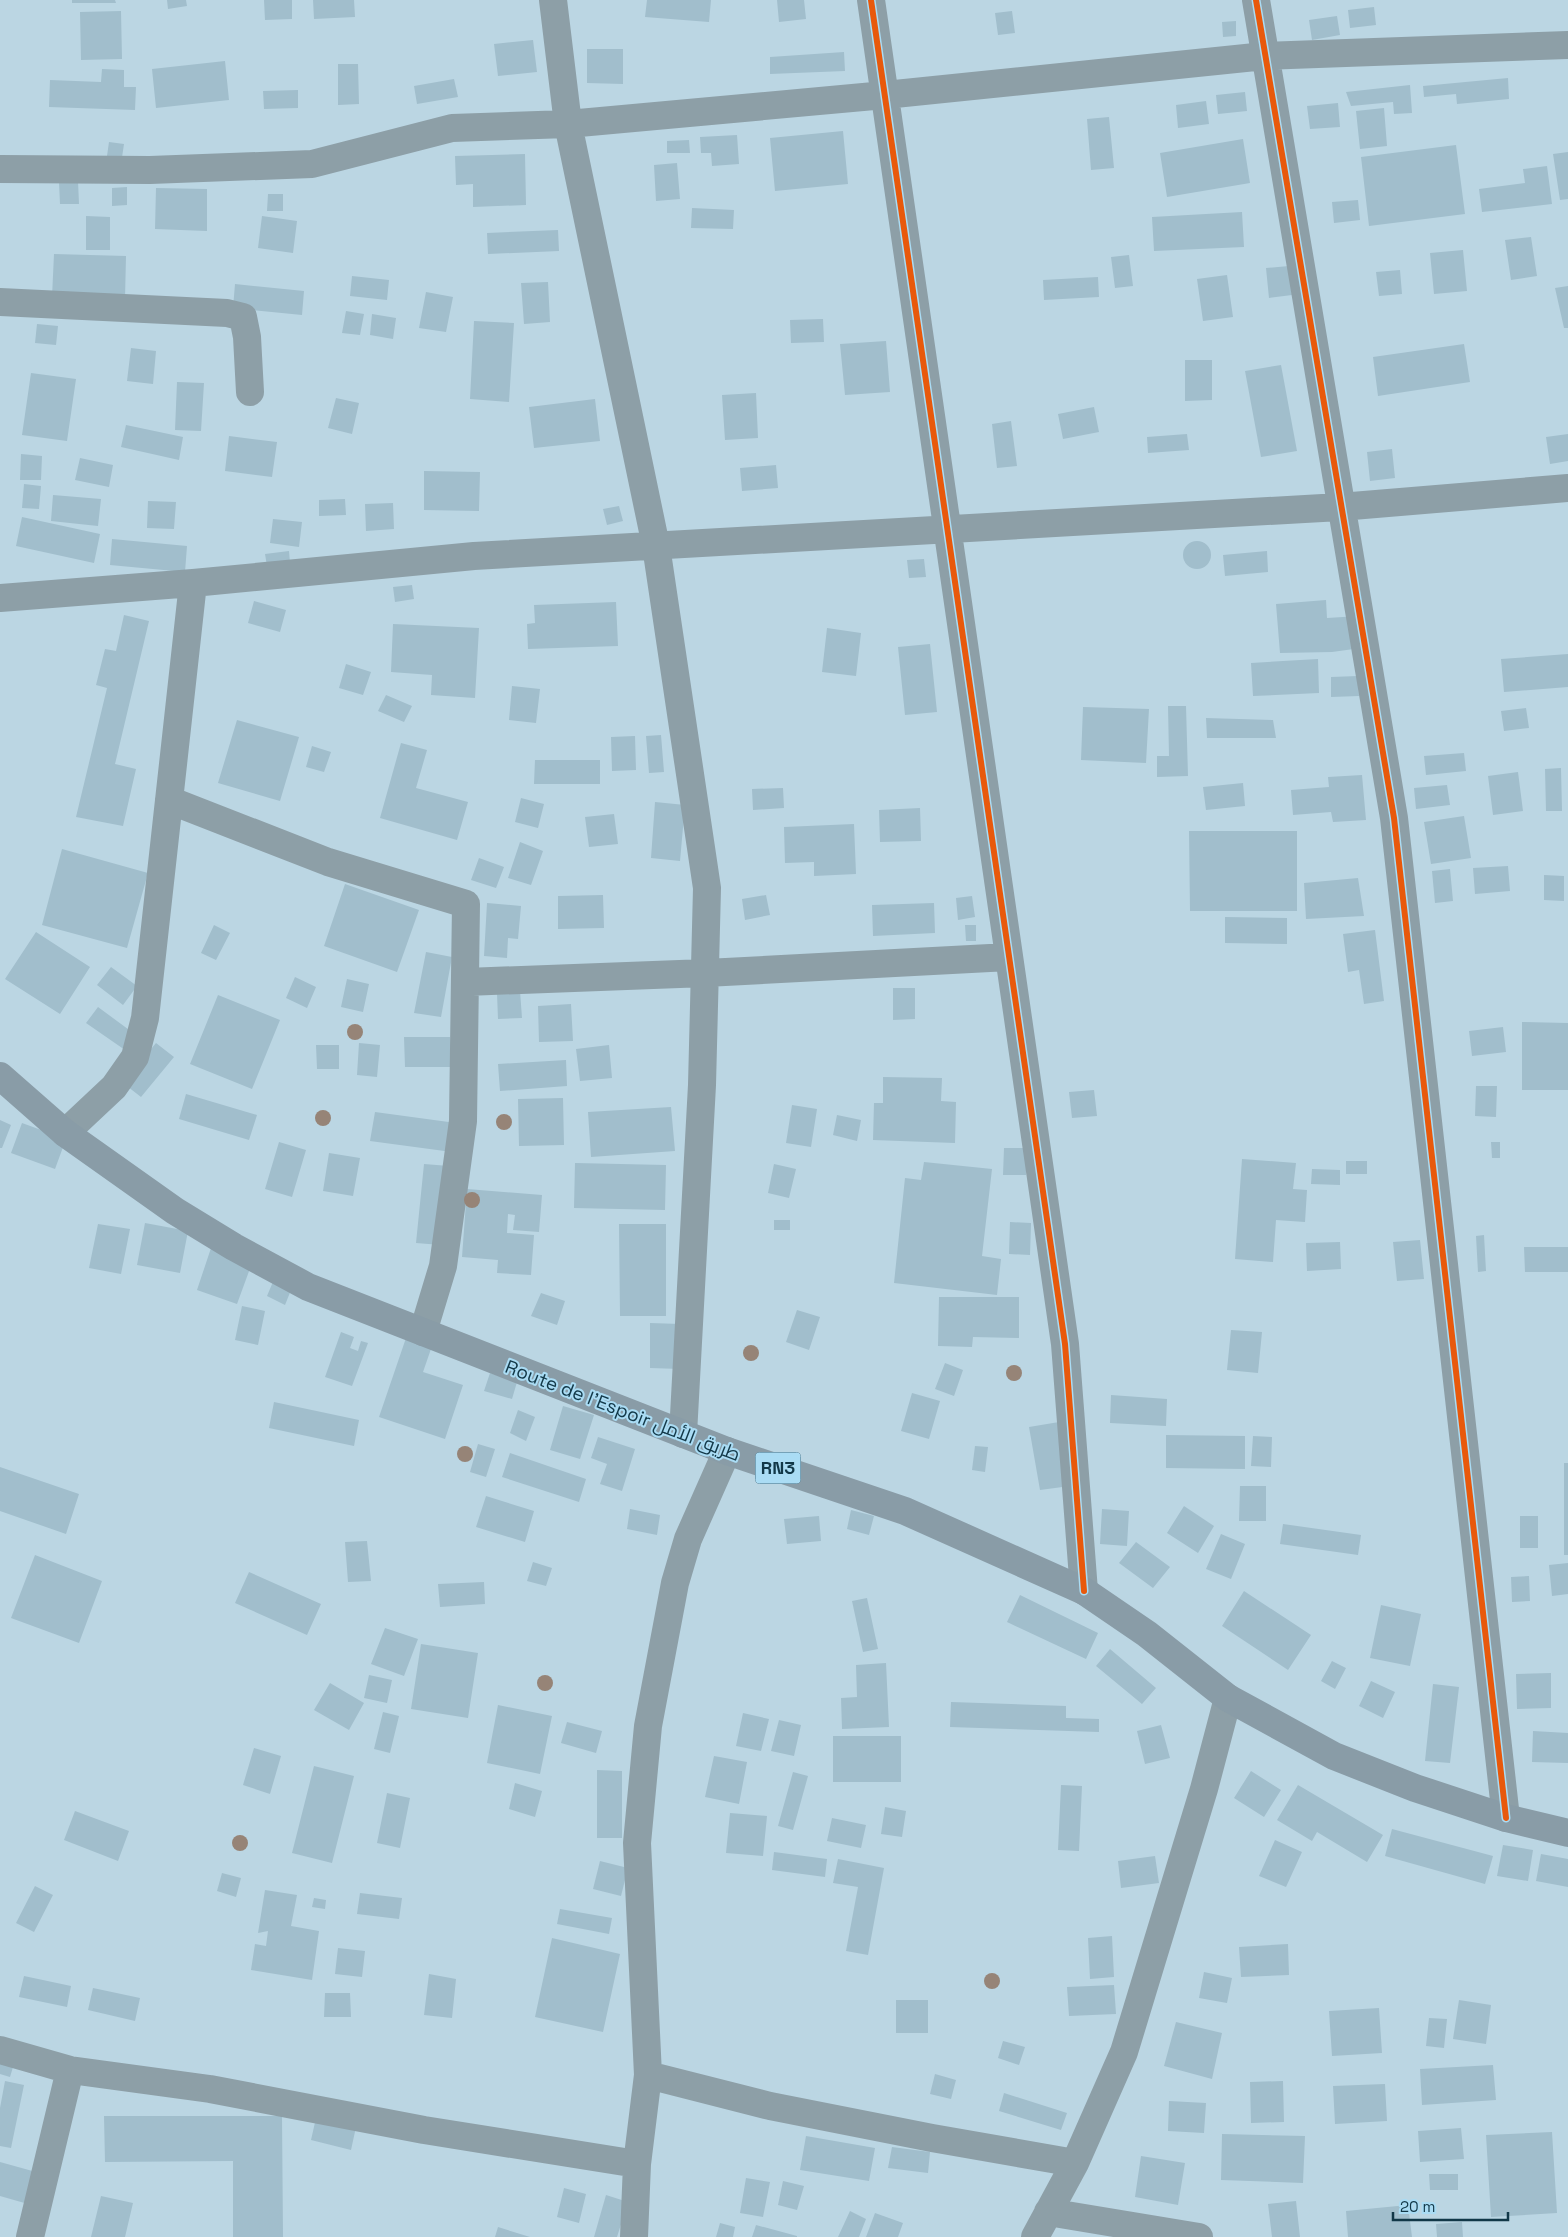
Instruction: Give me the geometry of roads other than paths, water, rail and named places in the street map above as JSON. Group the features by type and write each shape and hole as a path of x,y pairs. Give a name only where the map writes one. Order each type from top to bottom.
{"highway":[{"name":"Route de l’Espoir طريق الأمل","path":"0,1076 65,1133 175,1211 234,1247 308,1287 727,1451 905,1512 1084,1591 1147,1634 1228,1698 1334,1756 1415,1788 1506,1818 1568,1833"}],"street":[{"path":"553,0 568,124 656,546 707,888 702,1085 684,1434"},
{"path":"871,0 1065,1344 1084,1591"},
{"path":"1256,0 1340,507 1394,818 1506,1818"},
{"path":"0,169 150,170 312,164 452,128 568,124 885,95 1265,56 1568,45"},
{"path":"0,302 227,313 243,317 247,337 250,392"},
{"path":"0,598 193,583 474,556 1340,507 1568,488"},
{"path":"65,1133 114,1087 135,1057 145,1018 193,583"},
{"path":"169,800 328,862 466,904 463,1121 443,1266 422,1332"},
{"path":"466,982 706,973 1009,957"},
{"path":"634,2237 637,2164 648,2075 637,1843 648,1726 674,1583 688,1539 727,1451"},
{"path":"1035,2237 1074,2163 1124,2052 1204,1789 1228,1698"},
{"path":"0,2050 70,2070 210,2089 424,2130 637,2164"},
{"path":"30,2237 70,2070"},
{"path":"648,2075 770,2106 932,2138 1074,2163"},
{"path":"1048,2212 1199,2237"}]}
